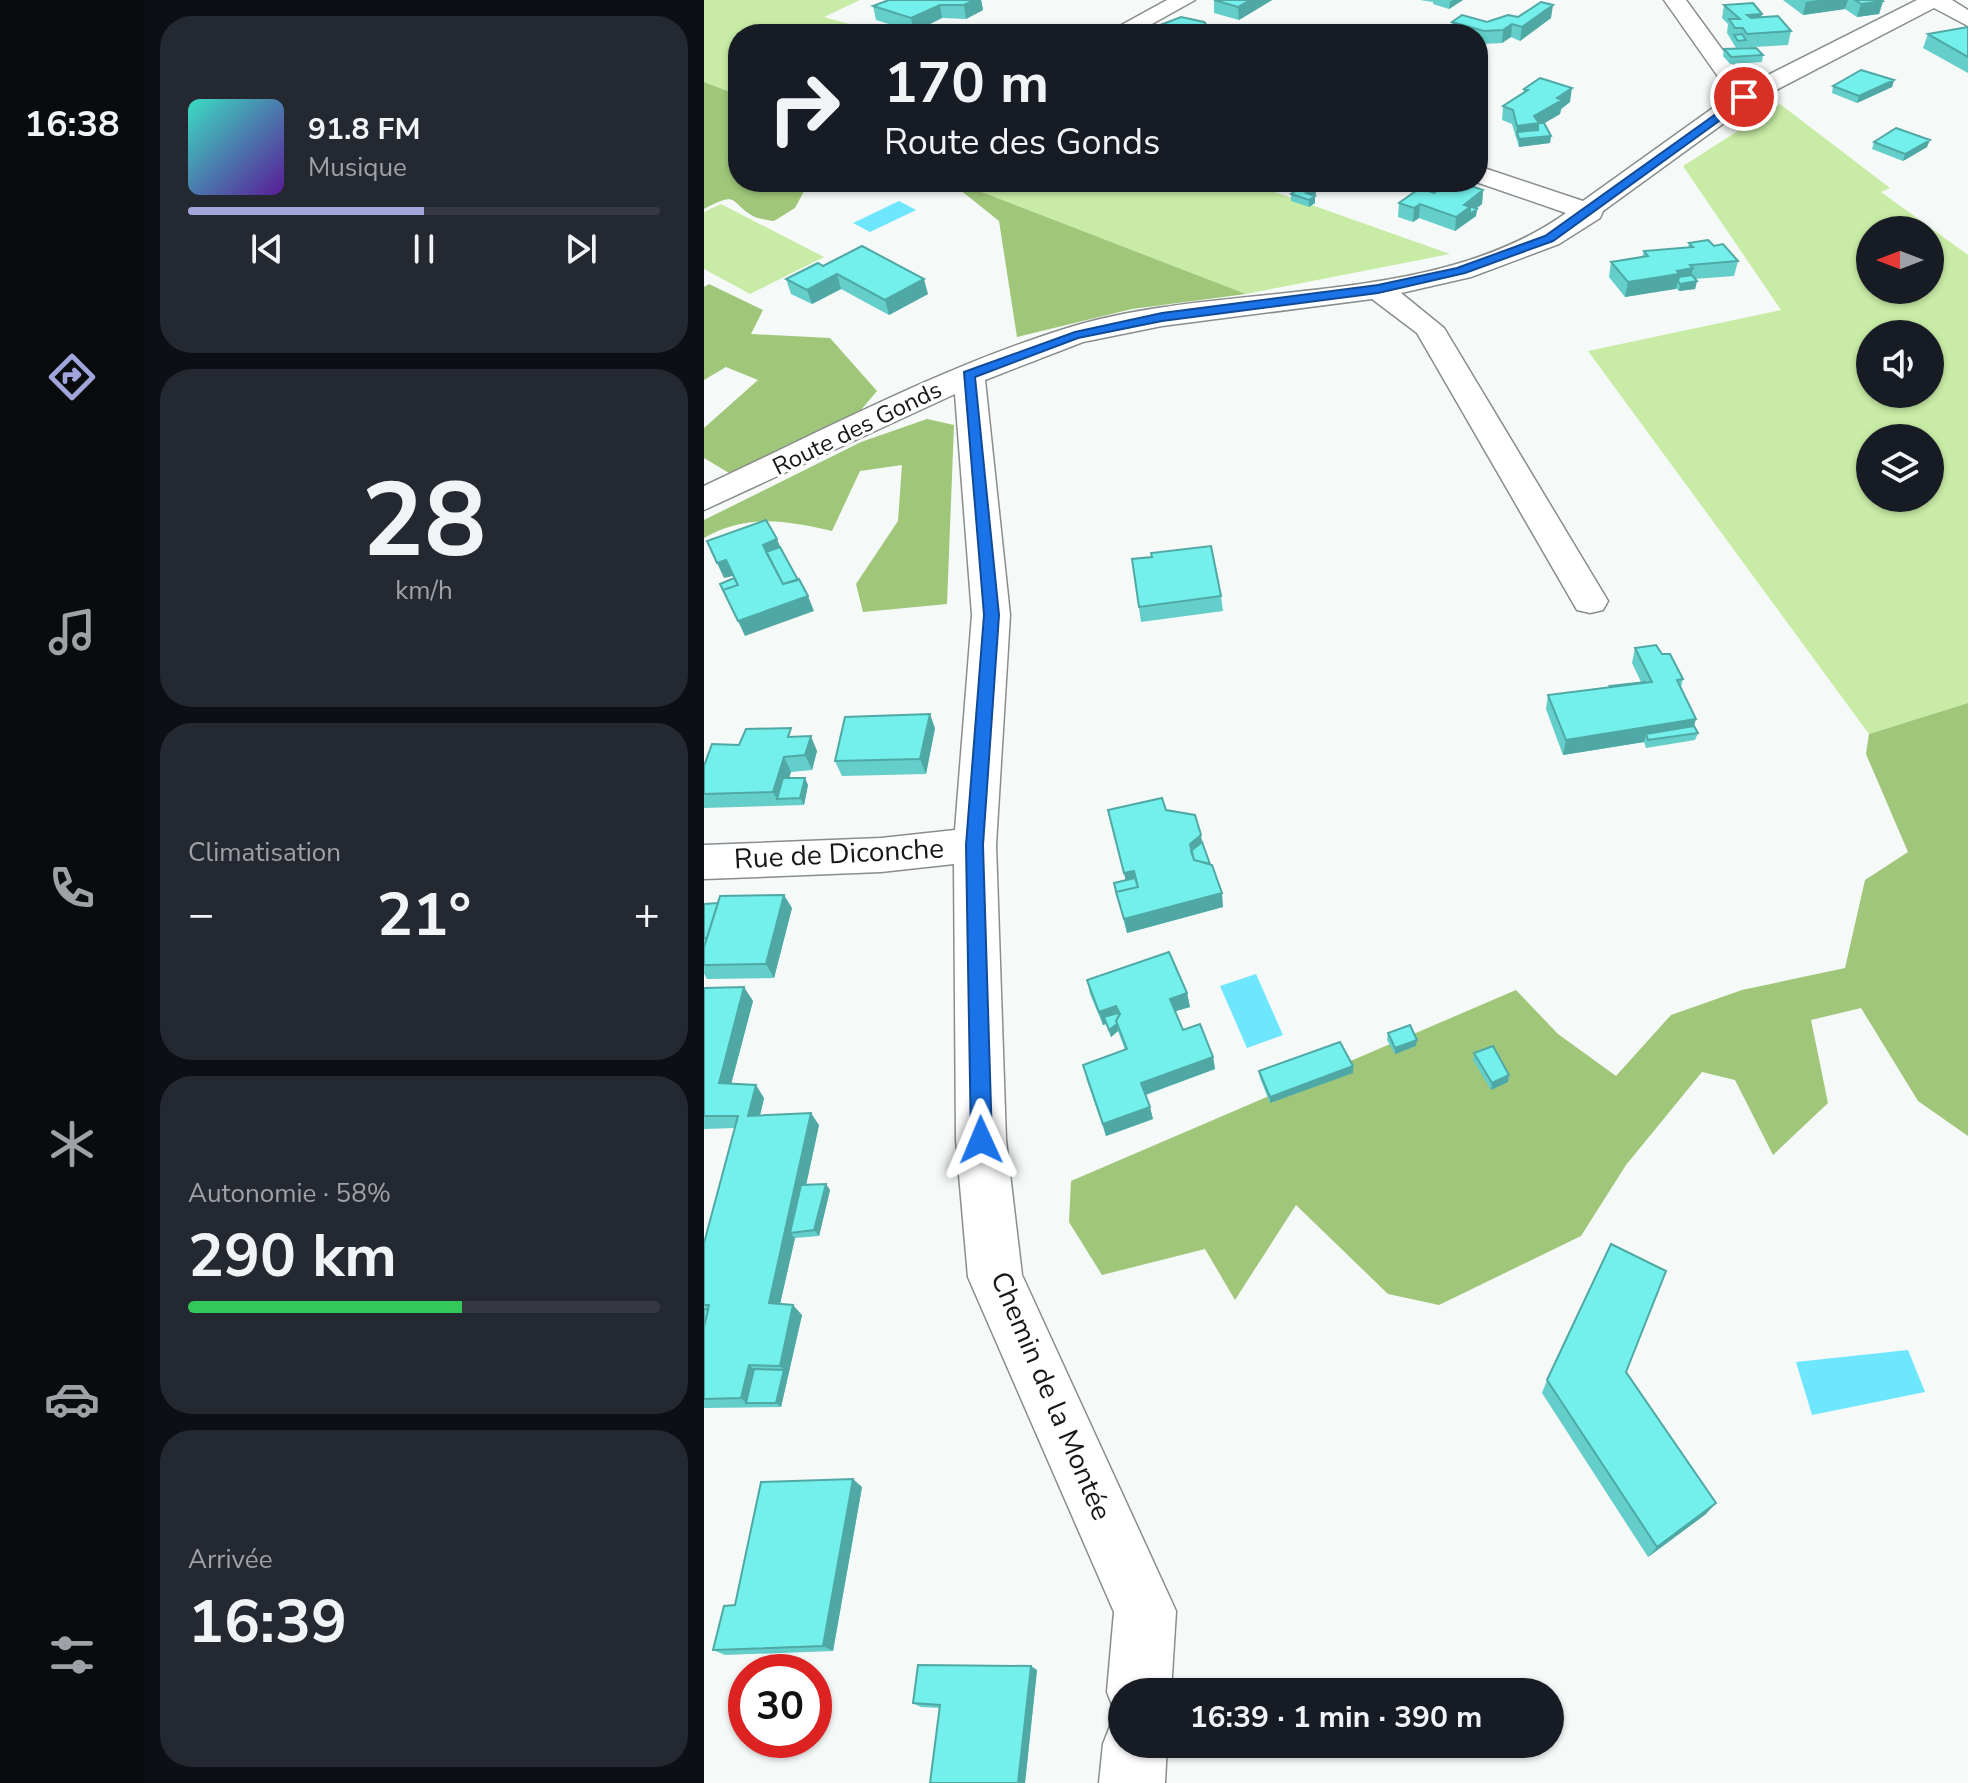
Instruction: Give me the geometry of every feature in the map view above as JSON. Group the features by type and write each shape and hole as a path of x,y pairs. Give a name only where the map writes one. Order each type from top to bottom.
{"street":[{"path":"1136,24 1184,0"},
{"path":"1675,0 1744,97"},
{"path":"1935,0 1968,19"},
{"name":"Route des Gonds","path":"704,499 969,375 1075,335 1162,317 1378,289 1461,271 1549,238 1590,212 1744,97 1935,0"},
{"path":"1488,177 1590,212"},
{"path":"1378,289 1429,328 1590,601"},
{"name":"Chemin de la Montée","path":"969,375 991,615 975,845 981,1140 995,1277 1145,1611 1140,1678"},
{"name":"Rue de Diconche","path":"704,862 881,855 975,845"},
{"path":"1132,1783 1134,1758"}],"green space":[{"path":"704,0 860,0 824,17 849,24 728,24 728,91 704,82"},
{"path":"704,82 728,91 728,192 804,192 795,208 774,221 755,217 730,199 704,209"},
{"path":"1780,104 1890,188 1881,192 1914,216 1856,216 1856,304 1944,304 1944,238 1968,255 1968,703 1869,734 1588,351 1781,310 1683,166"},
{"path":"963,192 982,192 1246,294 1132,309 1017,337 999,221"},
{"path":"982,192 1275,192 1450,254 1246,294"},
{"path":"721,204 824,257 750,294 704,269 704,212"},
{"path":"709,284 763,310 751,334 830,338 877,391 860,411 729,473 704,458 704,428 758,380 726,367 704,380 704,287"},
{"path":"927,419 954,425 947,604 863,612 856,584 898,521 902,465 860,471 832,531 767,521 735,525 704,538 704,520 861,442"},
{"path":"1968,703 1968,1136 1918,1101 1861,1008 1811,1020 1828,1103 1773,1155 1735,1080 1702,1072 1626,1165 1581,1236 1439,1305 1388,1294 1296,1205 1235,1300 1205,1249 1102,1275 1069,1222 1071,1181 1516,990 1558,1034 1616,1076 1671,1015 1742,990 1845,968 1865,880 1908,852 1866,754 1869,734"}],"water":[{"path":"899,201 916,210 870,232 853,223"},
{"path":"1256,974 1283,1035 1247,1048 1220,986"},
{"path":"1908,1350 1925,1392 1812,1415 1796,1362"}],"building":[{"path":"889,0 974,0 964,5 940,5 911,18 873,6"},
{"path":"1214,0 1250,0 1238,7"},
{"path":"1855,0 1882,0 1883,1 1861,4"},
{"path":"1541,2 1553,5 1522,27 1512,24 1503,30 1488,31 1488,24 1452,22 1462,15 1487,22 1508,15 1518,17"},
{"path":"1753,3 1762,14 1747,15 1751,18 1778,16 1791,31 1747,34 1743,28 1735,28 1729,19 1740,19 1724,5"},
{"path":"1181,17 1206,24 1163,24"},
{"path":"1968,27 1968,57 1928,34"},
{"path":"1742,34 1746,40 1738,41 1734,35"},
{"path":"1756,48 1763,55 1731,57 1724,49"},
{"path":"1861,70 1894,80 1859,96 1833,86"},
{"path":"1540,78 1572,88 1557,98 1562,100 1534,116 1539,123 1517,126 1513,110 1503,106"},
{"path":"1538,123 1544,123 1551,136 1519,139 1517,132 1538,130"},
{"path":"1896,128 1930,140 1905,154 1874,142"},
{"path":"1308,192 1315,196 1309,200 1291,194"},
{"path":"1414,192 1480,192 1464,205 1470,207 1456,217 1420,204 1414,208 1399,203"},
{"path":"1708,240 1714,246 1723,244 1738,261 1690,265 1693,268 1677,271 1679,274 1628,282 1611,262 1648,256 1644,251 1693,247 1689,243"},
{"path":"862,246 924,279 885,300 837,274 807,290 786,279 818,263 823,266"},
{"path":"1692,275 1697,281 1680,284 1678,281 1679,277"},
{"path":"766,520 777,539 763,545 783,584 799,579 808,596 738,621 723,590 738,585 726,560 717,563 707,541"},
{"path":"1211,546 1221,596 1139,607 1132,559 1152,557 1151,553"},
{"path":"780,547 798,580 783,584 766,552"},
{"path":"734,578 738,585 723,590 720,584"},
{"path":"1656,645 1662,654 1670,654 1683,679 1677,680 1696,719 1566,740 1548,695 1652,682 1635,648"},
{"path":"930,714 920,759 835,761 845,717"},
{"path":"1694,726 1698,733 1648,740 1646,734"},
{"path":"791,728 788,737 811,736 805,755 784,757 773,792 704,794 704,766 712,744 739,745 746,729"},
{"path":"783,778 805,778 800,798 777,799"},
{"path":"1162,798 1166,810 1195,815 1201,835 1190,844 1194,860 1212,865 1222,893 1124,919 1116,892 1138,887 1134,871 1124,873 1108,810"},
{"path":"1202,842 1210,864 1194,860 1191,851"},
{"path":"1135,878 1138,887 1116,892 1114,883"},
{"path":"784,895 766,964 704,965 704,947 720,896"},
{"path":"718,903 707,938 704,938 704,904"},
{"path":"1169,952 1187,993 1170,999 1183,1030 1200,1024 1213,1057 1141,1083 1150,1107 1103,1124 1083,1065 1127,1049 1116,1021 1120,1014 1116,1006 1099,1012 1087,980"},
{"path":"744,987 719,1083 756,1085 748,1116 811,1113 769,1303 793,1305 780,1366 749,1365 741,1398 704,1399 704,1327 709,1305 704,1305 704,1243 738,1116 704,1116 704,988"},
{"path":"1118,1013 1117,1024 1109,1030 1104,1017"},
{"path":"1410,1025 1417,1040 1395,1048 1388,1033"},
{"path":"1340,1042 1353,1066 1270,1097 1259,1071"},
{"path":"1493,1046 1509,1075 1492,1083 1474,1053"},
{"path":"826,1184 814,1230 790,1233 801,1185"},
{"path":"1611,1244 1666,1271 1626,1372 1716,1503 1657,1547 1547,1380"},
{"path":"754,1369 784,1370 776,1403 746,1403"},
{"path":"853,1479 823,1646 713,1650 724,1606 735,1605 761,1482"},
{"path":"918,1665 1031,1666 1018,1783 930,1783 940,1705 913,1703"}],"route":[{"path":"981,1140 975,845 991,615 969,375 1075,335 1162,317 1378,289 1461,271 1549,238 1590,212 1744,97"}]}
